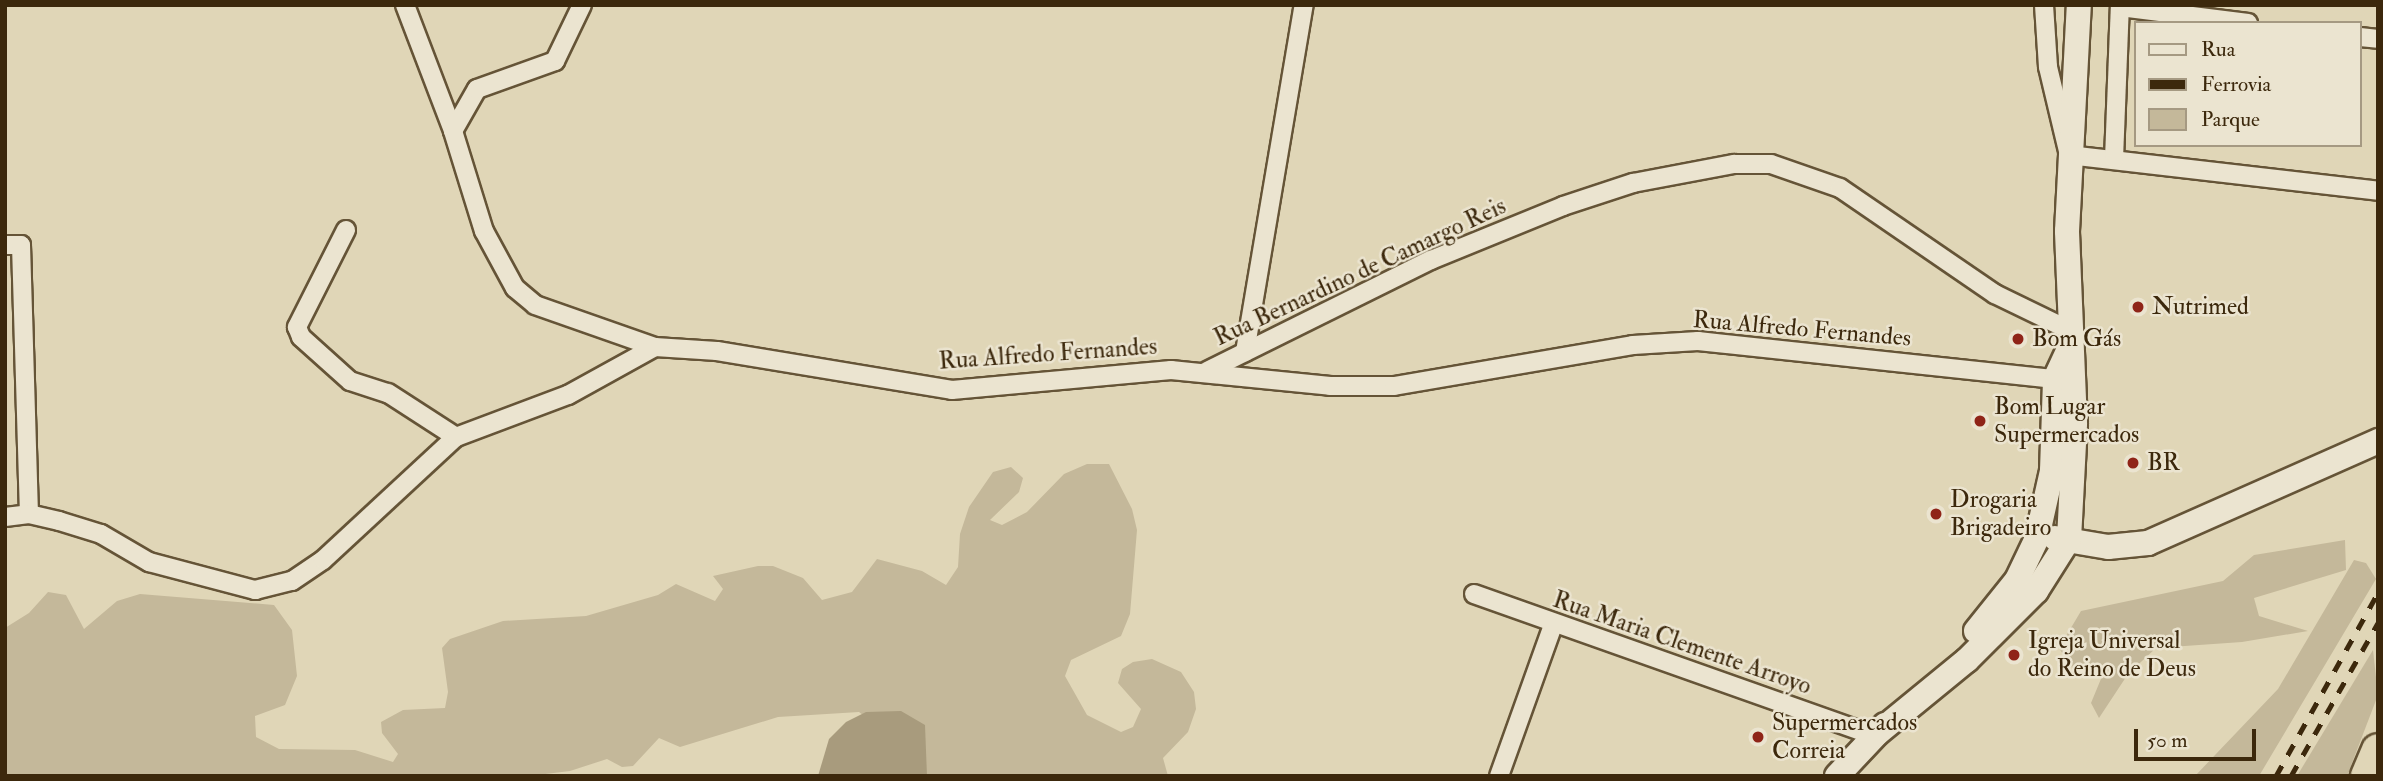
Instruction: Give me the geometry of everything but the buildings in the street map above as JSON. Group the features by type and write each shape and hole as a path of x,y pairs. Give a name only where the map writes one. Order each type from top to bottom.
{"highway":[{"path":"2367,776 2378,750"}],"main road":[{"path":"1874,736 1957,671 2036,591 2069,539 2075,423 2070,339 2068,155 2079,5"},
{"path":"1837,776 1984,623 2026,565 2037,538 2052,471 2055,379 2070,339"},
{"path":"2037,538 2069,539 2108,547 2148,543 2378,441"}],"street":[{"path":"405,5 453,131 484,231 515,288 545,309 655,348"},
{"path":"453,131 477,89 555,61 582,5"},
{"path":"1245,352 1304,5"},
{"path":"2044,5 2048,66 2068,155 2378,191"},
{"path":"2114,159 2120,6 2233,21"},
{"name":"Rua Bernardino de Camargo Reis","path":"1207,371 1431,260 1563,206 1633,183 1753,163 1771,164 1840,188 1995,294 2070,339"},
{"path":"346,230 297,327 301,337 350,381 388,393 456,437"},
{"path":"13,245 29,514"},
{"name":"Rua Alfredo Fernandes","path":"655,348 717,351 864,379 952,390 1171,370 1207,371 1331,386 1394,386 1633,345 1698,341 2055,379"},
{"path":"5,517 29,514 101,534 149,562 255,590 292,581 323,560 456,437 568,395 655,348"},
{"name":"Rua Maria Clemente Arroyo","path":"1474,594 1553,625 1874,736"},
{"path":"1499,776 1553,625"}],"green space":[{"path":"1087,464 1109,464 1132,509 1137,530 1130,614 1121,636 1071,660 1065,676 1087,715 1121,732 1133,727 1141,709 1118,683 1122,669 1133,662 1152,659 1181,672 1194,692 1196,709 1188,732 1163,758 1168,776 898,776 882,730 859,712 778,717 680,747 659,738 633,766 622,767 607,759 570,771 529,776 5,776 5,628 29,613 48,592 66,595 84,629 117,601 140,594 274,605 292,630 297,676 285,705 255,716 256,737 279,749 355,750 393,762 398,754 382,733 381,722 403,710 445,708 448,692 442,648 450,639 503,621 586,616 658,595 676,584 715,601 723,589 713,576 758,566 773,566 803,578 822,600 852,592 877,559 922,571 946,585 958,567 960,534 969,507 993,472 1011,467 1023,478 1019,492 990,520 1002,525 1027,512 1064,474"},
{"path":"2345,540 2346,570 2254,598 2259,616 2308,631 2242,642 2156,648 2128,674 2099,718 2091,703 2103,674 2073,669 2059,648 2081,611 2223,581 2254,555"},
{"path":"2354,560 2366,563 2376,579 2259,776 2195,776 2278,689"},
{"path":"2373,650 2378,695 2347,776 2297,776"}],"shaded area":[{"path":"901,711 925,725 927,776 818,776 829,739 846,722 866,712"}],"railway":[{"path":"2276,776 2378,593"},
{"path":"2291,776 2378,623"}],"place":[{"name":"Nutrimed","path":"2138,307"},
{"name":"Bom Gás","path":"2018,339"},
{"name":"Bom Lugar Supermercados","path":"1980,421"},
{"name":"BR","path":"2133,463"},
{"name":"Drogaria Brigadeiro","path":"1936,514"},
{"name":"Igreja Universal do Reino de Deus","path":"2014,655"},
{"name":"Supermercados Correia","path":"1758,737"}]}
